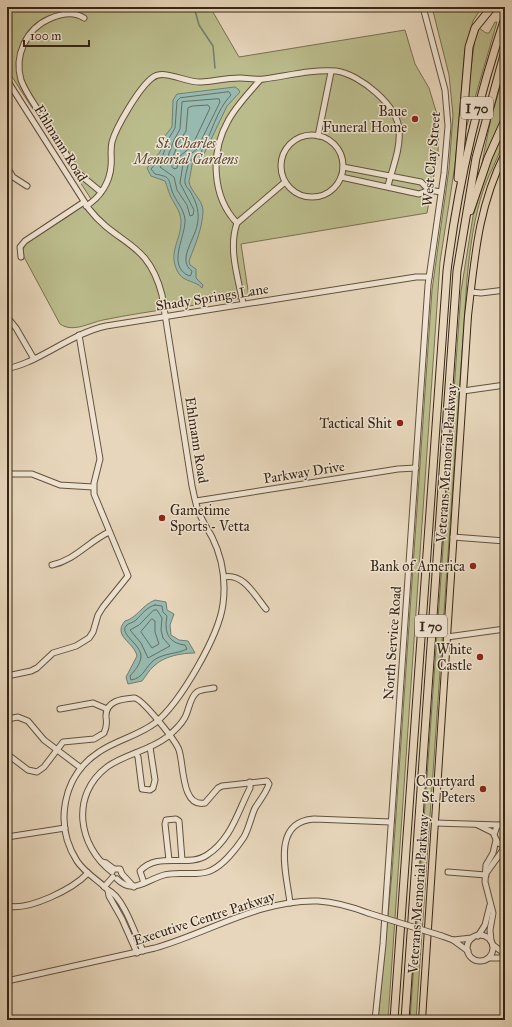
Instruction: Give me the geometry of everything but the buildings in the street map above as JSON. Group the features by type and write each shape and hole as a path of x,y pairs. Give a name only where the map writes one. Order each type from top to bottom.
{"highway":[{"path":"483,17 485,7"},
{"path":"457,200 458,163 469,47 475,28 492,7"},
{"name":"I 70","path":"394,1020 446,271 457,200 474,119 505,18"},
{"name":"I 70","path":"404,1020 454,302 476,158 505,51"},
{"path":"466,218 472,207 490,152 505,120"}],"main road":[{"name":"Veterans Memorial Parkway","path":"422,1020 470,292 481,219 488,190 505,153"}],"street":[{"name":"West Clay Street","path":"423,7 443,79 448,104 448,126 441,192 430,268"},
{"path":"84,18 76,13 66,14 41,23 29,34 25,42 21,51 19,67 26,90 78,173 101,192"},
{"path":"21,257 20,247 24,241 85,204 94,201 106,184 111,167 112,145 120,122 152,78 165,74 181,80 195,82 240,78 260,80 337,71 349,75 363,83 388,104 394,112 399,124 400,132 388,186"},
{"path":"318,136 331,72"},
{"name":"Ehlmann Road","path":"7,80 85,204 101,223 137,249 149,262 159,286 165,316 196,501 201,517 218,553 224,577 223,606 213,637 181,695 168,712 158,721 140,733 99,752 81,768 72,780 66,798 64,818 65,828 73,853 78,862 88,873 106,888 140,952"},
{"path":"237,223 230,216 220,196 215,170 221,136 228,121 260,80"},
{"path":"318,136 326,139 339,150 343,167 341,177 331,191 315,198 298,194 285,182 281,165 287,148 301,137 318,136"},
{"path":"7,167 13,177 27,186"},
{"path":"343,167 421,182 429,190"},
{"path":"341,177 388,186 419,194 429,190 441,192"},
{"path":"243,304 233,250 234,230 237,223 285,182"},
{"name":"North Service Road","path":"374,1020 383,944 430,268"},
{"name":"Shady Springs Lane","path":"7,368 34,359 79,335 106,326 429,276"},
{"path":"470,292 480,293 505,290"},
{"path":"7,318 16,328 34,359"},
{"path":"7,676 31,671 37,668 53,653 76,646 88,638 93,632 98,615 103,606 128,576 95,502 93,487 100,459 79,335"},
{"path":"463,391 505,385"},
{"name":"Parkway Drive","path":"196,501 398,469 416,468"},
{"path":"7,474 32,474 60,485 93,487"},
{"path":"52,565 74,556 91,542 109,532"},
{"path":"453,537 505,541"},
{"path":"224,577 231,576 241,578 266,610"},
{"path":"447,637 505,629"},
{"path":"134,887 116,874 95,854 85,836 82,825 83,804 92,783 108,766 150,747 168,736 184,719 198,691 214,688"},
{"path":"7,754 28,770 37,772 44,767 56,750 64,742 80,741 102,735 107,727 108,709 115,701 135,698 146,705 168,736 176,743 180,752 186,793 197,803 205,804 218,788 222,786 267,781 269,784 268,789 253,814 244,836 226,858 208,872 198,874 164,875 134,887 124,885 116,874"},
{"path":"60,709 93,703 108,709"},
{"path":"7,719 18,717 28,721 44,740 81,768"},
{"path":"136,753 138,757 142,789 150,790 153,788 155,780 150,747"},
{"path":"144,883 140,871 142,868 169,860 200,859 216,847 232,827 250,788 250,782"},
{"path":"169,860 165,824 166,820 176,819 179,822 182,860"},
{"path":"290,903 284,847 287,837 297,825 306,820 391,822"},
{"path":"435,823 478,825 484,823 503,823"},
{"path":"494,833 503,823"},
{"path":"478,825 494,833 496,840 505,846 486,874"},
{"path":"7,837 65,828"},
{"path":"488,958 493,952 490,930 493,913 485,888 486,865 496,840"},
{"path":"448,872 486,874"},
{"path":"7,906 20,908 32,904 75,885 88,873"},
{"path":"106,888 116,874"},
{"name":"Executive Centre Parkway","path":"7,981 140,952 177,942 262,909 290,903 318,901 336,903 442,936 454,940 468,951"},
{"path":"478,936 485,925 490,905"},
{"path":"505,954 486,937 478,936 472,938 469,943 468,951 471,957 476,960 482,961 488,958 496,957 505,958"},
{"name":"Executive Centre Parkway","path":"454,940 472,938"}],"green space":[{"name":"St. Charles Memorial Gardens","path":"7,7 210,7 239,57 405,30 415,64 429,88 439,121 438,153 427,213 241,244 249,297 121,316 76,327 65,327 60,324 24,257 23,249 27,242 67,217 91,199 7,69"},
{"path":"432,7 482,7 473,21 465,49 455,165 440,262 388,1020 378,1020 392,873 432,290 449,169 453,115 449,75"},
{"path":"495,22 497,22 466,129 463,129 475,38 479,28 486,33 489,33"},
{"path":"505,70 505,112 481,168 491,118"},
{"path":"505,127 503,143 484,188 478,210 468,267 416,1020 410,1020 461,291 473,216 488,168"}],"water":[{"path":"235,87 240,92 227,106 204,154 192,164 189,181 190,186 201,202 203,210 200,229 189,261 190,265 196,269 196,278 203,285 202,288 197,284 181,277 175,266 174,253 181,227 180,216 165,181 151,176 147,168 160,152 165,136 172,127 173,100 177,94"},
{"path":"155,600 166,602 167,610 174,614 170,625 171,635 179,640 188,641 195,653 179,654 168,657 152,668 142,681 128,684 126,677 137,656 135,651 122,635 122,626 125,621 133,617 150,602"}],"waterway":[{"path":"194,7 199,25 213,46 215,68"}],"place":[{"name":"Baue Funeral Home","path":"415,119"},
{"name":"Tactical Shit","path":"400,423"},
{"name":"Gametime Sports - Vetta","path":"162,518"},
{"name":"Bank of America","path":"473,566"},
{"name":"White Castle","path":"480,657"},
{"name":"Courtyard St. Peters","path":"483,789"}]}
